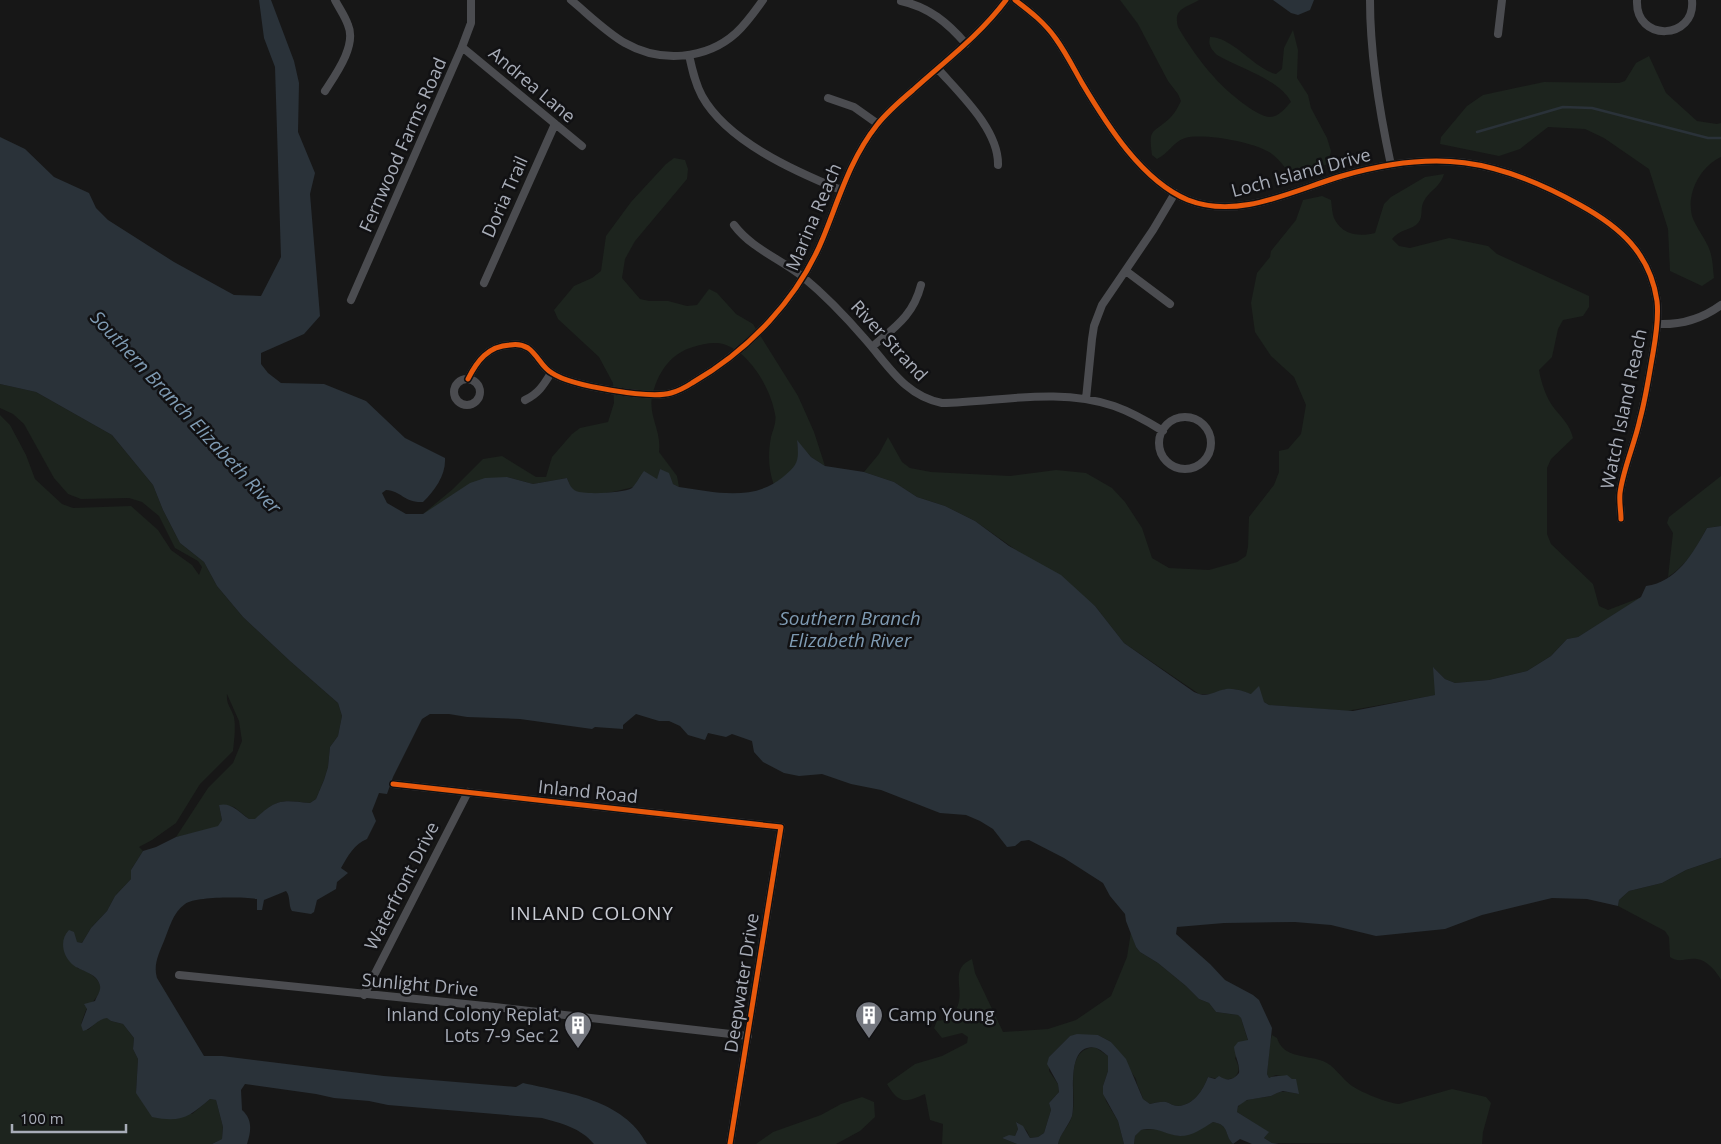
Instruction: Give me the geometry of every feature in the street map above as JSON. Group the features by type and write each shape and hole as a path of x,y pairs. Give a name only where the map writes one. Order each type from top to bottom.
{"street":[{"path":"326,90 342,63 349,43 349,27 335,0"},
{"name":"Fernwood Farms Road","path":"351,300 462,47 471,23 471,0"},
{"path":"571,0 611,33 633,47 660,55 689,55 708,50 728,39 747,22 763,0"},
{"name":"Marina Reach","path":"468,379 476,364 488,352 510,345 520,345 529,349 551,373 575,382 600,388 645,394 672,393 722,364 774,316 804,278 824,237 856,156 878,124 894,106 982,29 1006,0"},
{"name":"Loch Island Drive","path":"1015,0 1042,22 1056,39 1106,122 1140,165 1161,185 1196,203 1213,206 1242,206 1263,202 1346,175 1391,165"},
{"path":"1370,0 1371,42 1375,78 1391,165"},
{"path":"1498,34 1502,0"},
{"path":"1637,0 1636,7 1644,23 1660,31 1669,31 1685,23 1690,14 1692,0"},
{"path":"901,1 916,4 931,12 966,44"},
{"name":"Andrea Lane","path":"462,47 582,146"},
{"path":"689,55 693,75 702,96 722,122 786,166 841,190"},
{"path":"938,69 966,101 992,136 997,151 998,165"},
{"path":"828,98 854,107 878,124"},
{"name":"Doria Trail","path":"484,283 555,124"},
{"name":"Watch Island Reach","path":"1391,165 1429,160 1462,161 1486,166 1536,183 1590,210 1622,233 1640,256 1653,284 1657,306 1657,324 1643,409 1620,491 1622,519"},
{"path":"1086,399 1094,326 1102,305 1154,230 1174,193"},
{"name":"River Strand","path":"734,225 747,240 804,278 842,313 906,386 916,394 931,401 942,403 1062,396 1086,399 1134,414 1162,430"},
{"path":"1126,271 1170,304"},
{"path":"872,347 908,313 916,301 920,285"},
{"path":"1657,324 1692,320 1706,315 1721,305"},
{"path":"524,400 542,388 551,373"},
{"path":"1178,418 1192,418 1198,421 1203,424 1210,436 1211,443 1208,456 1198,466 1192,468 1185,469 1172,466 1160,450 1159,444 1162,430 1178,418"},
{"name":"Inland Road","path":"393,784 781,826"},
{"name":"Waterfront Drive","path":"364,994 468,792"},
{"name":"Deepwater Drive","path":"730,1144 781,826"},
{"name":"Sunlight Drive","path":"179,975 495,1007 748,1036"}],"shaded area":[{"path":"1120,0 1199,0 1179,12 1177,16 1178,27 1194,53 1218,82 1240,101 1264,116 1273,117 1279,114 1291,102 1285,94 1268,80 1217,55 1210,47 1210,37 1227,42 1259,66 1276,74 1282,69 1284,48 1293,30 1298,50 1297,78 1308,95 1311,108 1327,138 1331,151 1328,164 1292,177 1278,159 1264,150 1242,142 1204,137 1185,138 1157,159 1152,155 1151,135 1172,116 1181,101 1168,81 1138,24"},
{"path":"1649,56 1666,93 1697,121 1721,123 1721,157 1701,174 1691,198 1692,216 1708,247 1712,261 1714,278 1702,286 1670,271 1668,229 1649,169 1604,138 1585,129 1548,127 1520,149 1499,156 1440,144 1441,137 1467,106 1483,95 1544,82 1619,83 1625,81 1636,63"},
{"path":"674,158 685,160 688,169 687,179 635,241 625,259 622,278 640,299 668,301 687,306 697,305 709,289 717,293 736,314 753,324 798,396 814,432 825,466 811,457 797,441 799,457 795,468 774,485 769,455 775,417 769,394 758,374 744,356 726,345 709,343 686,350 674,357 661,373 652,396 652,412 658,435 659,452 677,476 679,487 673,484 660,469 657,480 601,494 579,493 572,489 567,478 533,484 507,477 423,514 453,489 483,459 502,456 536,477 546,477 552,457 572,434 580,428 608,422 614,403 613,383 599,357 558,319 554,310 574,286 592,278 601,271 606,236 631,202 666,164"},
{"path":"1444,174 1440,183 1423,203 1418,223 1398,233 1392,239 1399,246 1410,248 1449,238 1488,246 1497,254 1589,296 1589,307 1583,316 1563,320 1558,329 1552,357 1539,370 1549,400 1568,425 1573,438 1551,459 1547,468 1547,534 1551,544 1593,584 1599,606 1608,610 1642,597 1578,637 1567,639 1551,656 1527,671 1489,680 1455,683 1445,679 1434,668 1436,695 1347,711 1269,705 1251,694 1235,689 1225,689 1215,694 1199,694 1124,643 1095,606 975,521 945,506 917,497 894,482 864,472 879,454 888,437 902,462 910,468 931,472 1010,476 1056,470 1086,473 1112,488 1125,502 1142,528 1152,558 1169,568 1209,570 1237,562 1246,556 1249,517 1274,485 1279,472 1279,451 1288,449 1301,434 1306,405 1294,377 1271,356 1255,332 1251,303 1257,273 1270,257 1271,251 1296,220 1303,200 1322,196 1331,200 1334,218 1338,225 1347,232 1358,235 1375,233 1384,204 1391,197 1425,177"},
{"path":"0,384 36,392 112,435 153,485 180,543 204,562 217,586 243,617 338,703 342,716 338,736 330,747 328,767 316,799 310,803 280,802 269,807 256,819 249,819 234,807 219,805 222,820 219,827 176,837 208,788 233,763 242,741 239,721 227,694 228,703 235,721 233,751 200,784 176,823 139,847 143,851 131,870 131,879 115,896 107,911 91,928 82,943 77,942 77,968 93,976 100,987 99,994 86,1010 81,1025 88,1030 101,1018 107,1017 111,1021 123,1024 134,1038 133,1049 138,1059 136,1093 192,1114 210,1099 216,1100 223,1127 222,1139 212,1144 0,1144 0,415 10,425 26,455 35,479 62,504 73,508 131,506 158,530 171,550 192,565 199,575 202,567 198,561 175,548 159,516 142,502 129,498 81,499 68,494 54,478 24,424 13,414 0,408"},
{"path":"1721,476 1721,526 1707,528 1686,561 1668,577 1673,533 1667,523 1669,517"},
{"path":"1721,858 1721,980 1711,967 1701,960 1677,960 1670,957 1669,937 1665,931 1618,906 1619,900 1629,891 1662,883 1686,870"},
{"path":"1131,932 1136,947 1140,952 1158,963 1199,999 1209,1003 1216,1012 1238,1015 1241,1018 1248,1041 1235,1058 1239,1068 1234,1078 1224,1080 1208,1077 1197,1096 1184,1105 1176,1106 1164,1102 1150,1104 1143,1099 1136,1079 1111,1042 1098,1035 1070,1036 1049,1057 1049,1071 1058,1084 1059,1092 1049,1103 1051,1110 1044,1133 1038,1137 1030,1138 1027,1131 1017,1122 1018,1129 1015,1136 1002,1138 1017,1144 942,1144 943,1124 930,1120 925,1094 903,1100 891,1091 887,1084 915,1064 942,1056 967,1043 968,1037 962,1033 942,1038 934,1028 937,1021 950,1019 957,1008 960,995 959,972 972,959 975,973 1003,1032 1048,1029 1076,1020 1111,996 1127,957"},
{"path":"1272,1035 1277,1038 1284,1049 1296,1055 1327,1063 1352,1086 1388,1102 1399,1104 1452,1089 1486,1097 1491,1103 1483,1132 1482,1144 1272,1143 1264,1138 1268,1132 1237,1112 1238,1107 1245,1101 1271,1096 1280,1092 1298,1094 1292,1079 1276,1075 1269,1078 1267,1074"},
{"path":"1095,1047 1108,1056 1108,1071 1103,1086 1106,1101 1118,1121 1124,1144 1058,1144 1072,1116 1073,1075 1078,1056 1085,1050"},
{"path":"862,1097 874,1102 875,1117 860,1131 836,1144 756,1144 773,1132 821,1115 841,1104"},
{"path":"1213,1122 1222,1125 1233,1144 1134,1144 1135,1136 1140,1130 1156,1129 1178,1136"}],"water":[{"name":"Southern Branch Elizabeth River","path":"259,0 271,0 294,61 299,83 298,132 315,173 310,194 320,316 304,334 261,353 261,364 268,373 281,383 324,384 366,401 405,438 445,458 444,470 439,482 423,502 411,501 396,492 386,490 382,493 387,503 406,514 423,514 470,483 485,478 507,477 533,484 567,478 571,487 576,491 587,493 613,492 632,488 644,471 657,479 660,469 669,473 673,484 679,487 719,493 746,492 759,490 771,485 792,469 798,457 797,440 811,457 825,466 864,472 894,482 917,497 945,506 975,521 1009,546 1061,575 1095,606 1124,643 1194,692 1207,695 1229,689 1251,694 1259,686 1264,702 1269,705 1353,711 1435,695 1433,667 1445,679 1455,683 1489,680 1527,671 1551,656 1567,639 1578,637 1641,597 1646,586 1667,579 1683,565 1707,528 1721,526 1721,858 1686,870 1662,883 1629,891 1619,900 1618,906 1587,899 1552,898 1482,915 1445,929 1376,936 1331,925 1295,922 1224,923 1177,927 1176,934 1225,980 1259,1000 1272,1028 1267,1074 1269,1078 1287,1075 1292,1079 1296,1079 1299,1094 1283,1091 1271,1096 1247,1100 1238,1106 1237,1112 1269,1132 1264,1138 1272,1143 1279,1144 1252,1144 1240,1139 1233,1144 1222,1125 1213,1122 1185,1136 1152,1129 1141,1130 1135,1136 1134,1144 1124,1144 1118,1121 1103,1094 1103,1086 1108,1071 1108,1056 1099,1049 1090,1047 1080,1052 1076,1059 1073,1079 1072,1116 1058,1144 1017,1144 1002,1138 1009,1135 1015,1136 1018,1129 1016,1122 1023,1126 1030,1138 1038,1137 1044,1133 1051,1110 1049,1103 1059,1092 1058,1084 1047,1064 1049,1057 1070,1036 1077,1034 1098,1035 1111,1042 1126,1059 1143,1099 1150,1104 1164,1102 1176,1106 1184,1105 1197,1096 1208,1077 1215,1079 1219,1076 1229,1079 1234,1078 1239,1073 1234,1047 1238,1042 1248,1040 1241,1018 1238,1015 1216,1012 1209,1003 1199,999 1158,963 1140,952 1136,947 1125,914 1110,896 1103,883 1064,858 1029,840 1007,847 993,829 966,815 940,813 881,790 851,784 822,774 799,776 784,773 763,762 754,752 752,741 732,734 726,737 708,733 705,740 688,735 680,726 669,721 659,721 636,714 623,725 623,729 595,727 592,729 520,719 430,714 422,719 393,777 387,794 379,793 372,811 376,821 367,839 355,847 341,868 348,873 337,882 336,889 317,900 314,912 311,914 292,911 286,891 264,900 262,910 257,910 257,899 220,898 191,901 177,911 172,921 157,959 157,978 204,1056 222,1056 384,1076 516,1087 523,1083 558,1090 592,1100 609,1108 624,1117 637,1129 647,1144 594,1144 577,1130 542,1118 388,1105 245,1084 241,1090 242,1110 248,1118 250,1126 247,1144 212,1144 222,1139 223,1127 216,1100 210,1099 190,1114 178,1119 152,1117 136,1093 138,1059 133,1049 134,1038 123,1024 107,1018 100,1020 83,1031 81,1025 87,1009 84,1004 95,1001 100,986 95,977 73,965 67,958 63,946 64,938 69,930 74,932 77,942 82,943 91,928 107,911 115,896 131,879 131,870 143,851 176,837 218,826 222,820 219,805 231,806 249,819 255,819 269,807 280,802 310,803 316,799 328,767 330,747 338,736 342,716 338,703 243,617 217,586 204,562 180,543 153,485 112,435 36,392 0,384 0,137 25,149 54,177 89,193 96,208 108,220 174,262 234,295 261,296 281,257 275,67 264,38"},
{"path":"1273,0 1314,0 1310,10 1298,15 1291,13"}],"waterway":[{"path":"1477,132 1563,107 1592,108 1708,138 1721,138"}],"cycle path":[{"path":"468,379 475,366 489,351 502,346 515,345 522,345 528,348 549,371 562,378 592,387 629,393 671,393 687,386 713,370 752,339 786,302 800,282 823,238 852,165 877,125 894,107 974,36 1006,0"},
{"path":"1015,0 1052,33 1103,116 1127,150 1156,180 1188,200 1207,205 1227,207 1246,205 1266,201 1342,176 1375,168 1436,161 1464,163 1492,168 1549,189 1595,213 1620,232 1631,243 1648,269 1657,301 1658,314 1644,402 1622,484 1620,496 1621,519"},
{"path":"393,784 781,827 730,1144"}],"place":[{"name":"Camp Young","path":"869,1039"},
{"name":"Inland Colony Replat Lots 7-9 Sec 2","path":"578,1049"}],"district":[{"name":"INLAND COLONY","path":"592,913"}]}
